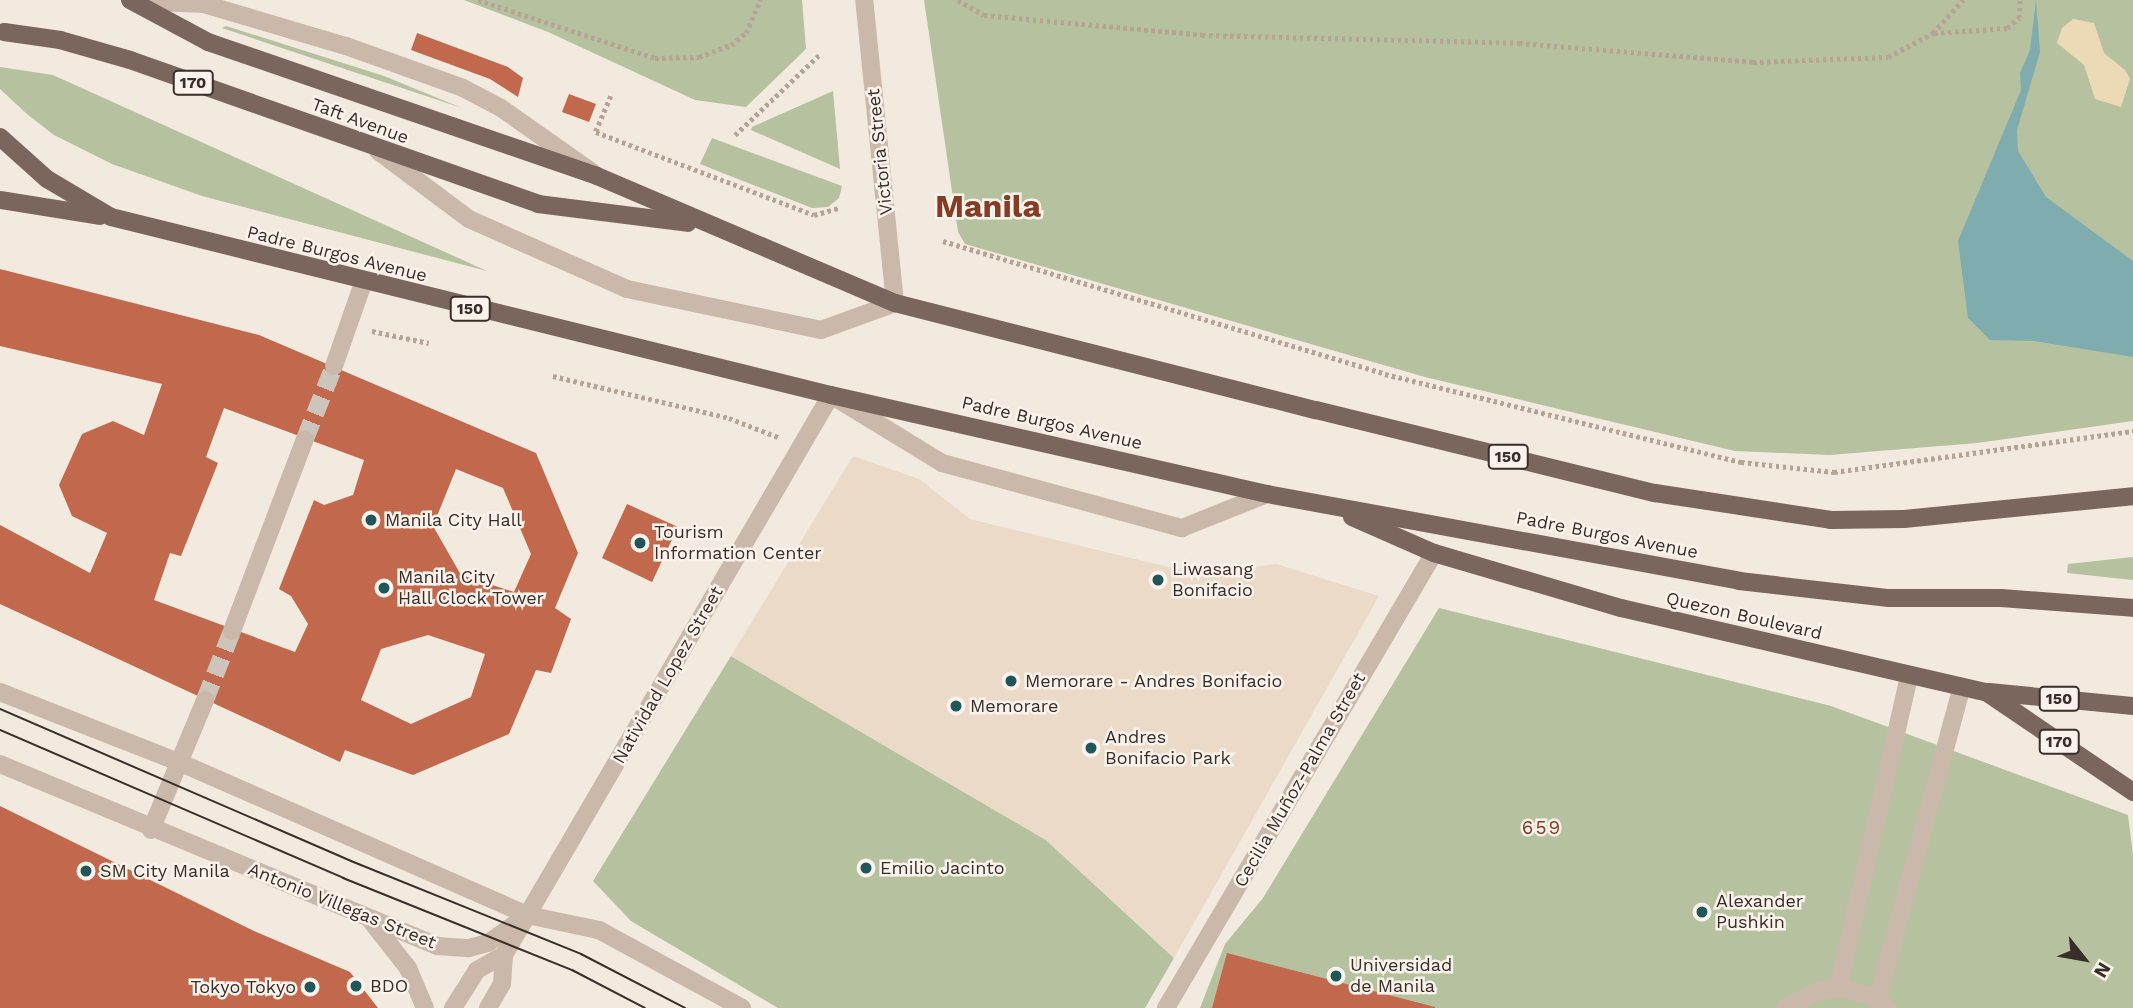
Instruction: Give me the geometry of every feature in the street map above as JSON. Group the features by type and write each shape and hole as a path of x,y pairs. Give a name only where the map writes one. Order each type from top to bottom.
{"main road":[{"name":"150","path":"131,0 208,42 597,176 895,303 1642,490 1767,513 1831,520 1904,519 2133,496"},
{"name":"Taft Avenue","path":"4,32 119,56 378,151 538,204 709,226"},
{"name":"Padre Burgos Avenue","path":"0,137 47,179 111,217 363,283 831,395 1267,494 1739,582 1889,598 2001,598 2133,608"},
{"path":"0,200 111,217"},
{"name":"Quezon Boulevard","path":"1329,507 1434,553 1621,608 1909,677 1986,692 2133,792"},
{"name":"150","path":"1986,692 2133,706"}],"street":[{"path":"131,0 204,4 346,46 463,88 500,108 597,176"},
{"name":"Victoria Street","path":"864,0 895,303"},
{"path":"378,151 469,219 627,289 821,330 895,303"},
{"path":"334,366 363,283"},
{"path":"831,395 942,463 1182,528 1267,494"},
{"name":"Natividad Lopez Street","path":"488,1008 502,984 504,955 831,395"},
{"path":"232,631 305,439"},
{"name":"Cecilia Muñoz-Palma Street","path":"1166,1008 1434,553"},
{"path":"1838,989 1909,677"},
{"path":"1785,1008 1821,990 1838,989 1883,1004 1962,687"},
{"path":"0,692 181,763 527,915 599,930 742,1008"},
{"path":"151,830 205,701"},
{"name":"Antonio Villegas Street","path":"0,764 151,830 438,946 469,948 488,943 527,915"},
{"path":"369,919 408,968 425,1008"},
{"name":"Natividad Lopez Street","path":"453,1008 477,970 504,955"}],"path":[{"path":"478,0 655,58 699,57 731,46 746,33 760,0"},
{"path":"958,0 984,15 1202,35 1519,43 1753,62 1888,57 1933,33 1963,0"},
{"path":"1933,33 2007,28 2019,18 2020,0"},
{"path":"735,135 820,54"},
{"path":"611,96 596,132 814,215 838,208"},
{"path":"943,241 1385,374 1741,461 1834,472 2133,431"},
{"path":"350,326 429,343"},
{"path":"553,376 729,418 801,446"}],"green space":[{"path":"464,0 802,0 806,49 746,107 695,100 548,32"},
{"path":"924,0 2133,0 2133,421 1977,443 1830,455 1735,451 1425,377 965,244 958,232"},
{"path":"226,26 384,76 462,108 222,28"},
{"path":"0,67 53,75 487,271 202,196 112,164 54,135 27,114 0,89"},
{"path":"833,91 840,169 751,130 752,127"},
{"path":"712,138 842,186 839,198 828,207 812,208 700,164"},
{"path":"2133,557 2133,580 2067,573 2068,564"},
{"path":"1439,608 1831,706 2128,815 2133,855 2133,1008 1200,1008 1225,944 1263,898"},
{"path":"731,656 1046,840 1174,958 1145,1008 778,1008 631,921 593,881"}],"sand":[{"path":"2073,19 2094,23 2104,53 2125,70 2130,79 2121,107 2095,99 2084,65 2057,43 2062,28"}],"shaded area":[{"name":"Andres Bonifacio Park","path":"853,456 919,479 970,519 1201,575 1276,564 1379,596 1174,958 1046,840 731,656"}],"water":[{"path":"2036,0 2040,52 2017,130 2018,151 2046,197 2133,261 2133,357 2034,341 1990,340 1968,318 1958,241 2021,90 2020,73 2030,50"}],"building":[{"path":"417,33 508,67 523,78 518,97 490,79 411,50"},
{"path":"569,94 596,104 589,122 562,112"},
{"name":"Manila City Hall","path":"0,269 259,335 536,453 578,553 555,608 571,619 551,673 536,670 509,734 413,775 345,750 340,762 0,604 0,525 90,573 107,533 72,516 59,485 82,434 113,421 144,435 162,384 0,346","holes":["224,408 364,460 353,495 324,505 314,500 279,589 291,596 308,624 295,652 154,600 170,553 181,556 218,463 206,457","456,469 503,488 531,554 514,592 461,575 433,526","428,635 485,654 471,697 411,724 361,700 381,649"]},
{"name":"Tourism Information Center","path":"627,504 678,527 652,582 602,558"},
{"name":"SM City Manila","path":"0,806 254,931 350,972 378,1008 0,1008"},
{"path":"1227,953 1435,1007 1435,1008 1212,1008"}],"tunnel":[{"path":"305,439 334,366"},
{"path":"205,700 232,631"}],"tram line":[{"path":"0,709 351,861 581,954 685,1008"},
{"path":"0,730 343,878 572,970 645,1008"}],"place":[{"name":"Manila City Hall","path":"371,520"},
{"name":"Tourism Information Center","path":"640,543"},
{"name":"Liwasang Bonifacio","path":"1158,580"},
{"name":"Manila City Hall Clock Tower","path":"384,588"},
{"name":"Memorare - Andres Bonifacio","path":"1011,681"},
{"name":"Memorare","path":"956,706"},
{"name":"Andres Bonifacio Park","path":"1091,748"},
{"name":"Emilio Jacinto","path":"866,868"},
{"name":"SM City Manila","path":"86,871"},
{"name":"Alexander Pushkin","path":"1702,912"},
{"name":"Universidad de Manila","path":"1336,976"},
{"name":"BDO","path":"356,986"},
{"name":"Tokyo Tokyo","path":"310,987"}],"district":[{"name":"Manila","path":"988,206"},
{"name":"659","path":"1542,828"}]}
